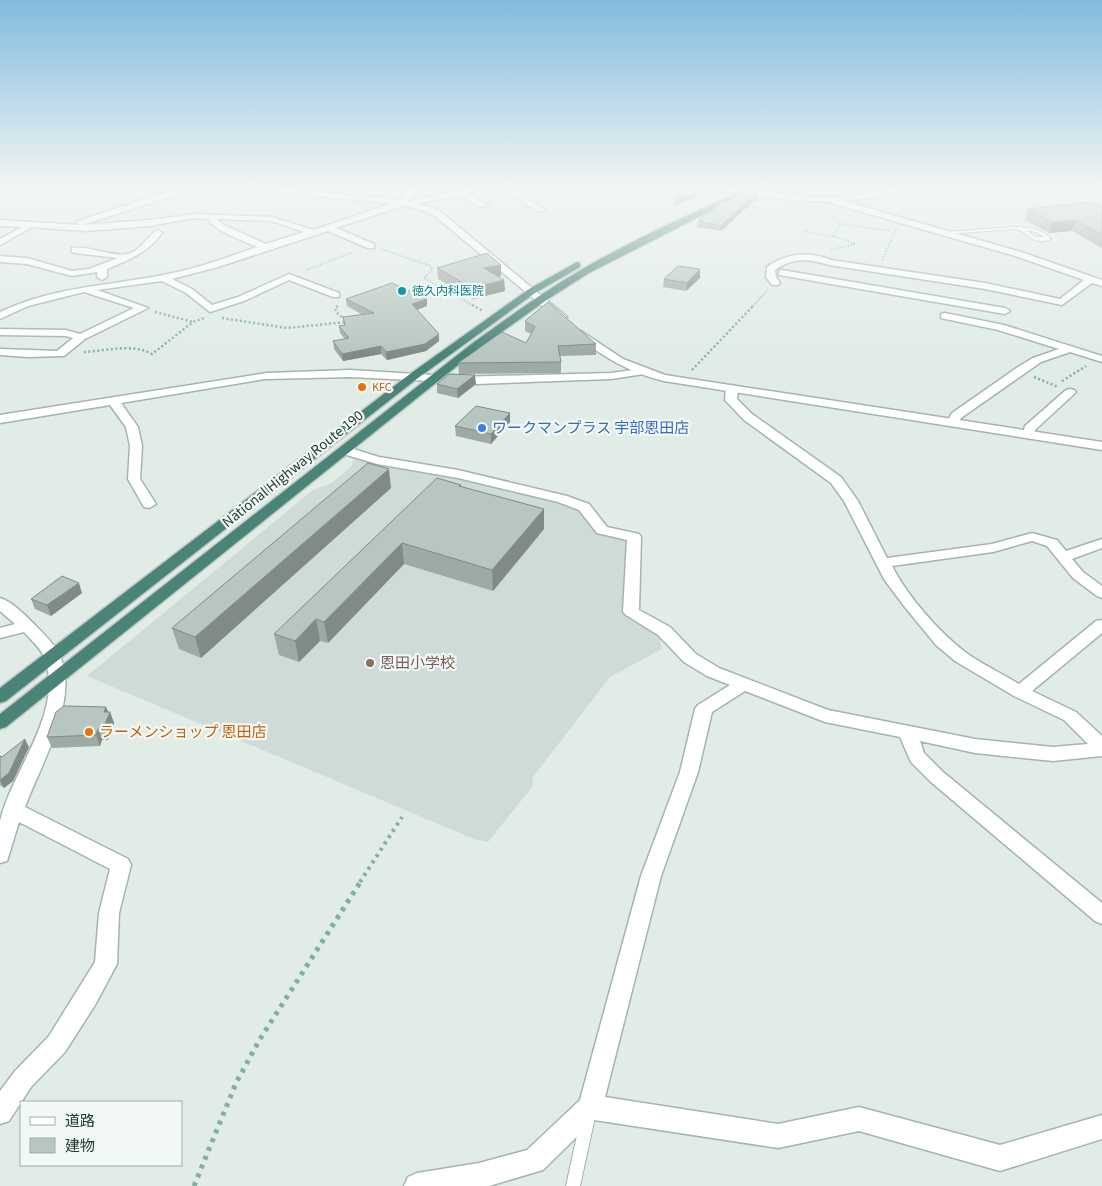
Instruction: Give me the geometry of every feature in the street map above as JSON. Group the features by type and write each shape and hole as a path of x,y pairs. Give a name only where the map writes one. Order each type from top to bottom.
{"highway":[{"name":"National Highway Route 190","path":"0,697 414,376 614,244"},
{"name":"National Highway Route 190","path":"0,723 536,296 638,244"}],"street":[{"path":"0,259 27,261 73,275 89,273 129,257 148,244"},
{"path":"259,244 265,247"},
{"path":"0,316 25,304 83,289 163,278 215,265 274,244"},
{"path":"367,244 371,246"},
{"path":"474,244 610,357 640,372 684,381 1102,446"},
{"path":"985,244 1102,283"},
{"path":"75,250 129,257"},
{"path":"775,283 771,277 770,269 776,264 787,260 812,256 829,262 1062,302 1091,279"},
{"path":"102,268 102,286"},
{"path":"870,288 880,270"},
{"path":"782,273 1005,311"},
{"path":"163,278 189,291 210,313 289,277 336,295"},
{"path":"83,289 143,308"},
{"path":"1000,326 1011,292"},
{"path":"0,352 60,354 81,337 143,308"},
{"path":"945,316 1000,326 1071,349 1098,362"},
{"path":"0,332 66,333 81,337"},
{"path":"953,422 956,416 1019,371 1037,360 1071,349"},
{"path":"0,418 267,376 320,372 376,373 476,381 611,376 640,372"},
{"path":"732,388 732,400 748,417 836,480 851,501 891,579 942,641 962,657 1020,692 1070,716 1102,748"},
{"path":"1028,434 1029,429 1070,392"},
{"path":"113,400 132,427 136,446 134,480 149,504"},
{"path":"344,450 377,460 458,474 562,499 584,507 602,530 634,537 631,612 664,631 690,658 713,672 825,716 975,746 1053,754 1102,748"},
{"path":"883,563 993,548 1032,538 1052,543 1060,550 1063,557 1078,575 1102,593"},
{"path":"1063,557 1102,543"},
{"path":"0,603 27,626 52,657 57,678 52,716 14,810 1,849"},
{"path":"1020,692 1102,625"},
{"path":"0,633 27,626"},
{"path":"417,1186 479,1176 534,1161 590,1107 651,876 689,772 704,709 744,684"},
{"path":"907,732 917,757 937,777 1102,915"},
{"path":"0,1112 23,1079 57,1044 87,998 106,964 109,913 121,865 14,810"},
{"path":"590,1107 778,1136 859,1119 1000,1158 1102,1128"}],"lane":[{"path":"573,1186 590,1107"}],"path":[{"path":"812,256 853,244"},
{"path":"880,270 890,244"},
{"path":"289,277 371,246 431,266 432,270 424,278 487,313"},
{"path":"684,381 701,359 775,283"},
{"path":"60,354 135,349 148,350 152,354 193,322 210,313 288,328 349,322 336,312 335,308 340,305 336,295"},
{"path":"143,308 193,322"},
{"path":"1055,386 1084,366 1098,362"},
{"path":"1019,371 1070,392"},
{"path":"194,1186 236,1083 260,1038 402,817"}],"shaded area":[{"name":"恩田小学校","path":"354,459 452,475 550,499 584,511 595,532 631,542 624,614 660,639 662,649 610,677 533,777 532,787 488,842 474,839 87,676 313,490 332,483 351,467"}],"building":[{"path":"487,253 501,265 484,268 504,280 472,288 437,268"},
{"path":"678,266 700,269 687,283 664,279"},
{"path":"392,283 427,299 412,304 439,334 425,344 386,352 381,346 342,354 333,341 349,338 339,326 345,325 343,317 374,313 346,299"},
{"path":"548,302 596,344 558,346 561,362 458,363 502,332 526,343 535,327 525,321"},
{"path":"449,374 475,375 457,389 437,384"},
{"path":"476,406 510,413 491,434 455,426"},
{"path":"368,463 389,469 195,637 172,628"},
{"path":"437,478 461,485 459,486 544,509 492,570 402,543 324,622 316,619 295,641 274,634"},
{"path":"62,576 79,583 47,605 31,599"},
{"path":"64,706 106,707 104,712 110,712 103,729 98,729 96,735 47,737 56,712"},
{"path":"25,739 9,773 0,780 0,756 2,757"}],"place":[{"name":"徳久内科医院","path":"402,291"},
{"name":"KFC","path":"362,387"},
{"name":"ワークマンプラス 宇部恩田店","path":"482,428"},
{"name":"恩田小学校","path":"370,663"},
{"name":"ラーメンショップ 恩田店","path":"89,732"}]}
